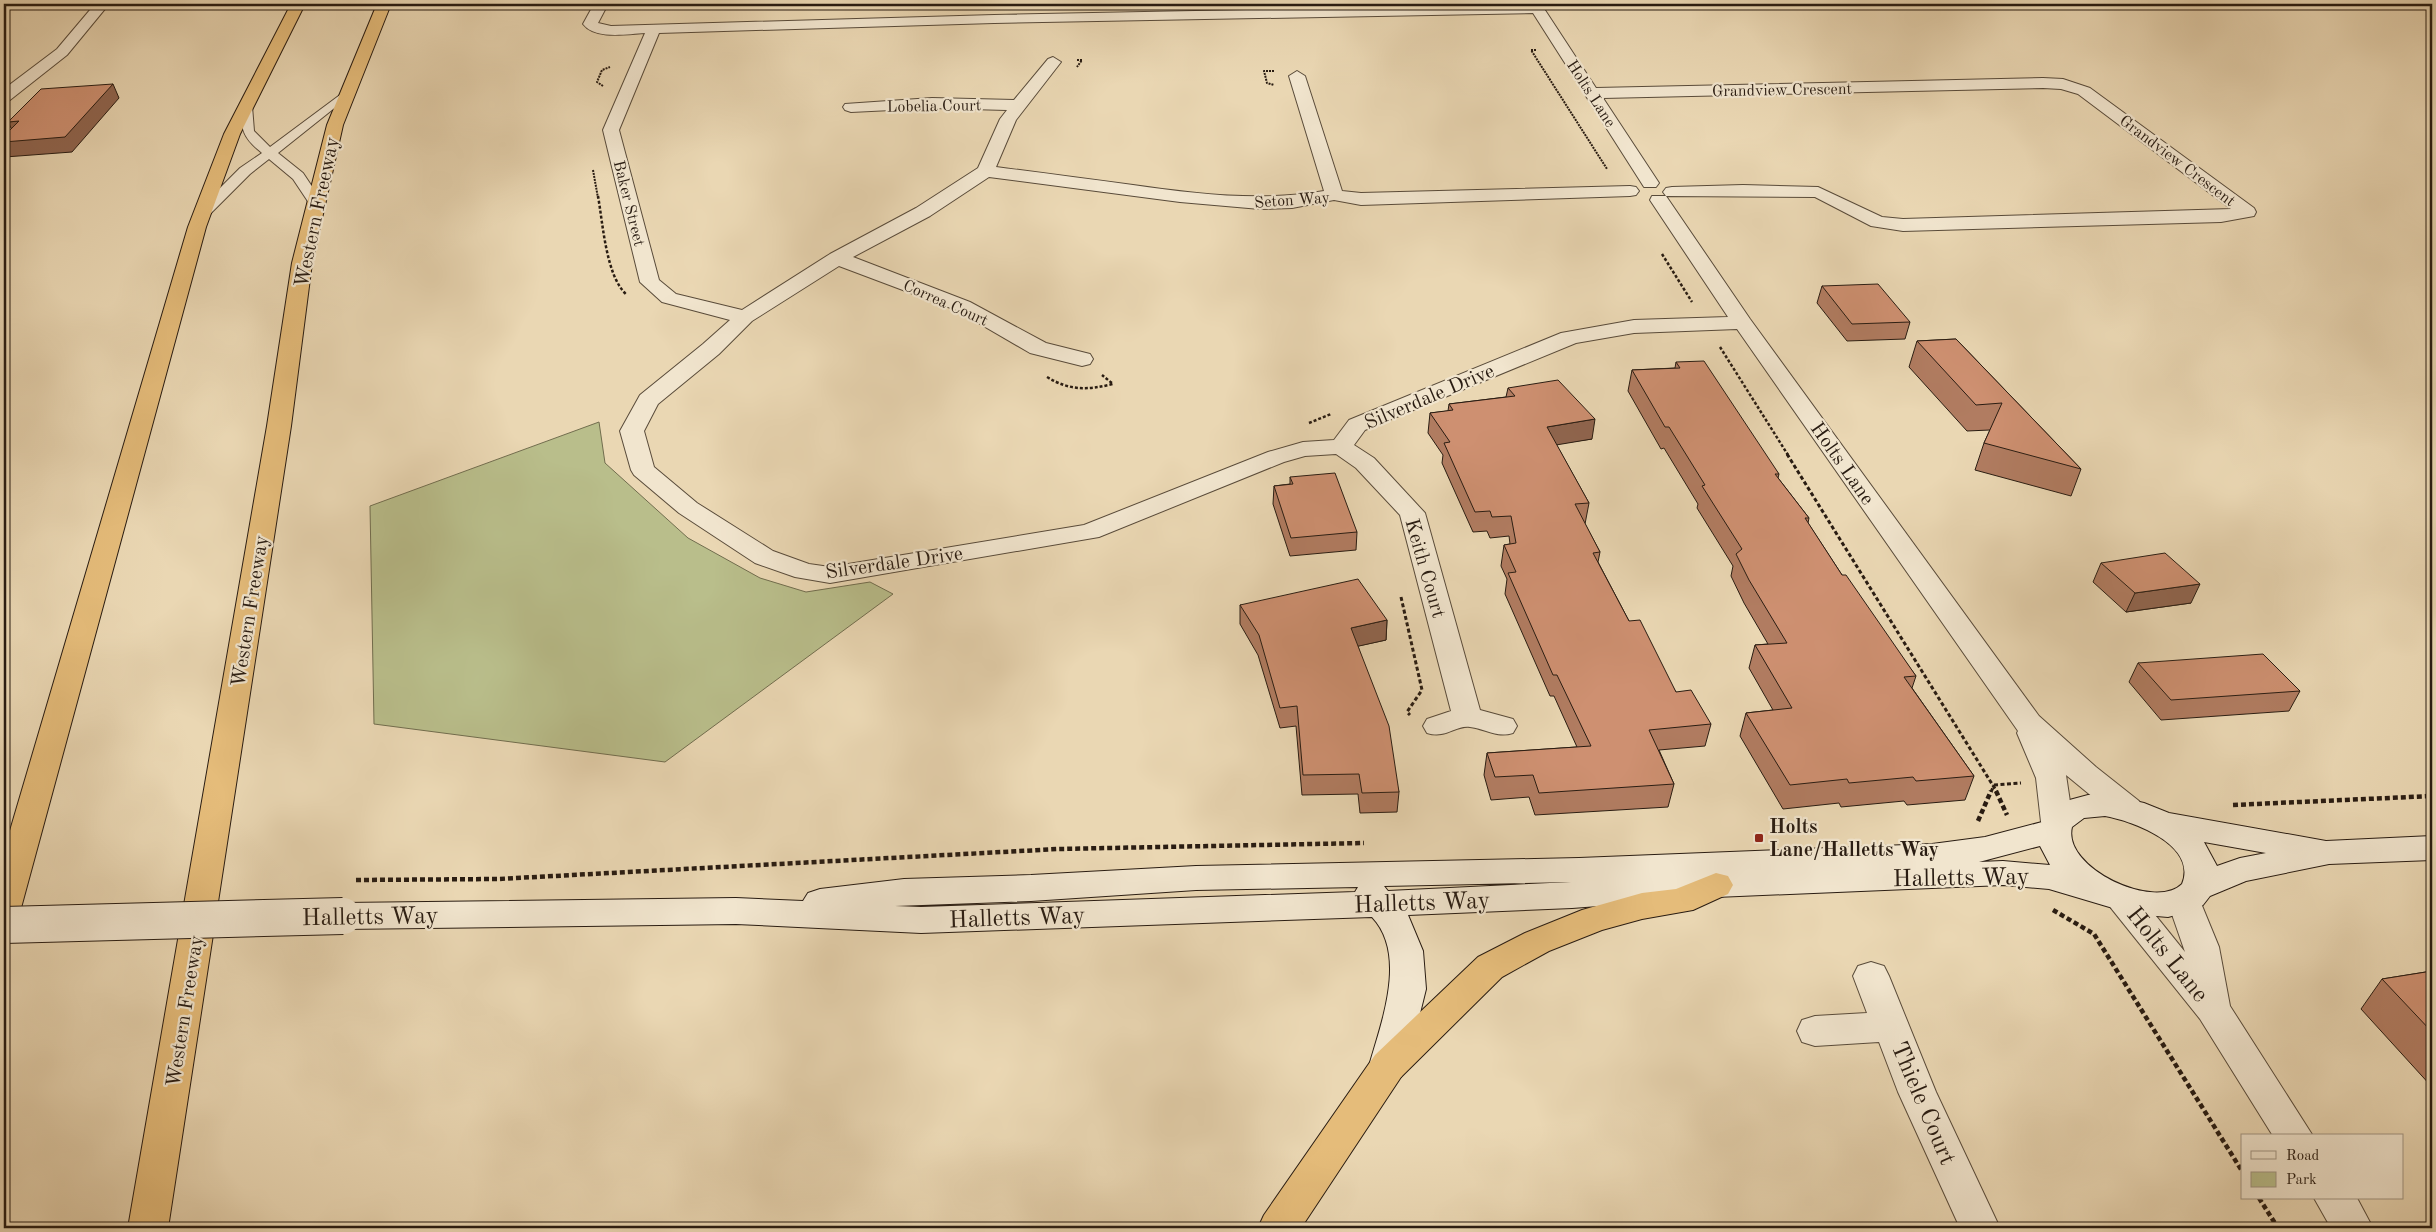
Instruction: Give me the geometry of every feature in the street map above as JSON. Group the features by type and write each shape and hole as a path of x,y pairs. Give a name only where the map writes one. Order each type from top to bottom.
{"highway":[{"path":"4,908 201,215 232,134 298,4"},
{"name":"Western Freeway","path":"148,1228 280,426 302,264 334,125 384,4"},
{"path":"1278,1228 1388,1066 1490,967 1537,942 1594,919 1642,906 1681,901 1716,885"}],"street":[{"path":"4,97 62,52 102,4"},
{"path":"601,4 590,24 596,28 654,29 994,19 1114,10 1536,6"},
{"path":"900,22 905,4"},
{"name":"Holts Lane","path":"1536,6 1592,93 1661,192 1743,323 2028,723 2052,778 2056,826"},
{"name":"Baker Street","path":"654,29 632,74 611,130 650,282 669,298 745,317"},
{"path":"986,171 1008,119 1017,105 1053,62"},
{"path":"1297,76 1334,195"},
{"name":"Grandview Crescent","path":"1592,93 2033,83 2063,84 2084,91 2247,212 2221,216 1903,225 1878,222 1818,192 1743,190 1661,192"},
{"name":"Lobelia Court","path":"851,107 932,102 1017,105"},
{"name":"Silverdale Drive","path":"986,171 923,212 837,258 745,317 711,349 648,400 632,431 643,470 688,508 764,557 804,571 830,575 1090,532 1276,457 1303,449 1341,447 1357,425 1569,338 1612,328 1743,323"},
{"name":"Seton Way","path":"986,171 1141,192 1260,203 1292,202 1334,195 1361,199 1630,192 1644,199 1661,192"},
{"name":"Correa Court","path":"837,258 963,306 1038,348 1082,359"},
{"name":"Keith Court","path":"1341,447 1365,463 1412,513 1466,716"},
{"path":"1438,726 1466,716 1502,726"},
{"name":"Holts Lane","path":"2028,723 2085,775 2128,810"},
{"path":"2329,852 2160,823 2128,810 2105,805 2084,806 2067,812 2056,826 2058,851 2065,862 2076,873 2114,895 2158,904 2192,894 2240,870 2329,852 2432,848"},
{"path":"2160,823 2173,832 2192,850 2201,870 2192,894"},
{"name":"Halletts Way","path":"736,911 904,892 1031,888 1196,878 1299,878 1351,874 1579,870 1886,858 1985,849 2019,840 2056,826"},
{"path":"1351,874 1391,914 1406,951 1408,990 1388,1066"},
{"name":"Halletts Way","path":"4,924 343,916 736,911 921,920 1381,904 1943,874 2034,875 2114,895"},
{"name":"Holts Lane","path":"2192,894 2213,1009"},
{"name":"Holts Lane","path":"2114,895 2138,920 2213,1009 2293,1134"},
{"name":"Thiele Court","path":"1871,976 1917,1092 1980,1228"},
{"path":"1816,1031 1891,1026"},
{"path":"2335,1200 2353,1228"}],"lane":[{"path":"201,215 232,182 348,92"},
{"path":"246,106 248,130 254,140 298,176 316,203"}],"path":[{"path":"1564,49 1531,50 1612,178 1601,185 1587,187 1590,194"},
{"path":"1053,62 1082,60 1075,68"},
{"path":"1662,253 1704,324 1994,785 2019,840"},
{"path":"1713,346 1721,349"},
{"path":"1306,424 1334,412"},
{"path":"1400,592 1422,690 1407,712 1429,735 1438,726"},
{"path":"1994,785 2011,785 2052,778"},
{"path":"2228,805 2432,796"},
{"path":"2034,875 2042,904 2094,934 2241,1169"},
{"path":"2260,1200 2278,1228"}],"green space":[{"path":"599,422 605,463 688,538 760,578 806,592 870,582 893,594 665,762 374,724 370,506"}],"building":[{"path":"113,84 65,137 4,142 4,136 19,121 8,122 41,89"},
{"path":"1878,284 1910,322 1852,324 1822,286"},
{"path":"1956,339 2081,469 1984,443 2002,403 1976,405 1917,341"},
{"path":"1704,361 1779,474 1775,474 1809,518 1805,518 1842,575 1846,575 1916,676 1904,677 1974,776 1916,781 1913,777 1849,783 1847,779 1790,785 1746,713 1792,708 1755,645 1787,643 1749,580 1736,554 1742,549 1702,486 1705,485 1669,427 1665,427 1632,370 1680,368 1676,362"},
{"path":"1558,380 1595,419 1547,427 1589,503 1575,504 1600,552 1593,553 1629,621 1640,620 1676,692 1691,690 1711,724 1649,730 1674,784 1539,793 1533,775 1495,777 1487,753 1591,746 1557,675 1553,675 1508,573 1516,572 1504,545 1516,543 1511,516 1492,517 1490,511 1475,512 1444,443 1450,442 1430,413 1453,410 1449,404 1515,396 1508,388"},
{"path":"1335,473 1357,532 1291,538 1274,486 1293,484 1290,477"},
{"path":"2165,553 2200,584 2135,593 2101,563"},
{"path":"1358,579 1387,620 1351,628 1389,726 1399,792 1362,793 1359,774 1303,775 1297,706 1280,708 1259,635 1240,605"},
{"path":"2263,654 2300,691 2171,700 2138,663"},
{"path":"2432,971 2432,1032 2382,979"}],"place":[{"name":"Holts Lane/Halletts Way","path":"1759,838"}]}
